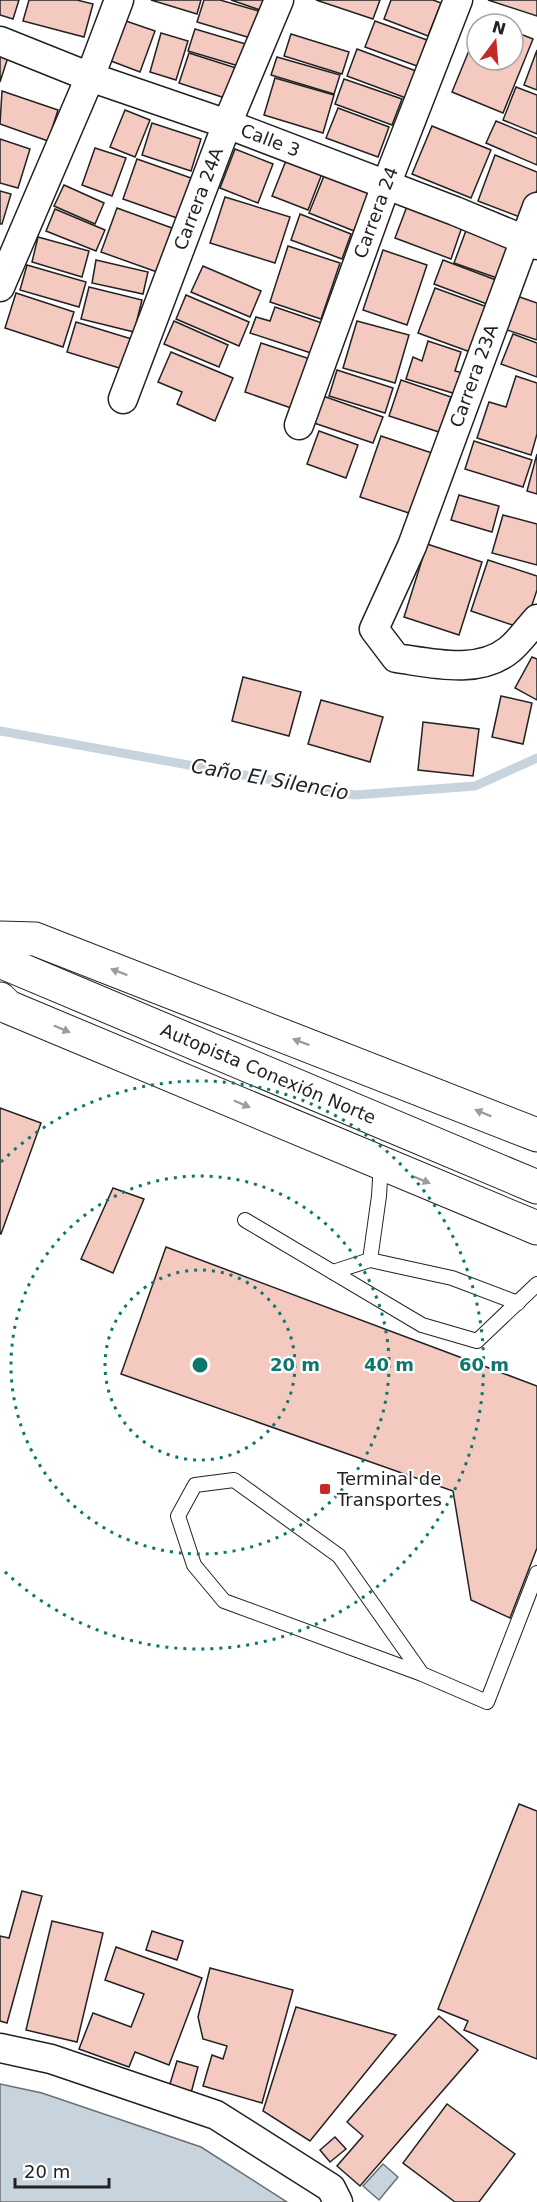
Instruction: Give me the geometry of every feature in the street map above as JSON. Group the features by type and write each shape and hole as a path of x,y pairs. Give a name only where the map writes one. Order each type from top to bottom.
{"highway":[{"path":"0,938 35,939 537,1135"},
{"name":"Autopista Conexión Norte","path":"0,961 537,1187"},
{"path":"0,999 8,1007 537,1228"}],"street":[{"path":"0,287 90,77 119,0"},
{"name":"Carrera 24A","path":"123,399 227,124 279,0"},
{"name":"Carrera 24","path":"299,425 458,0"},
{"name":"Calle 3","path":"0,41 90,77 227,124 530,243"},
{"name":"Carrera 23A","path":"537,207 530,243 412,546 374,629 396,658 440,665 479,664 509,651 537,619"},
{"path":"0,2048 51,2059 216,2115 331,2188 338,2202"}],"lane":[{"path":"370,1260 380,1196 381,1163"},
{"path":"244,1220 422,1325 477,1341 537,1284"},
{"path":"333,1272 370,1260 452,1278 518,1303"},
{"path":"423,1674 339,1556 234,1480 195,1485 178,1516 194,1565 224,1601 423,1674 487,1702 537,1573"}],"shaded area":[{"path":"0,2084 42,2093 201,2147 287,2202 0,2202"},
{"path":"383,2164 398,2177 379,2200 363,2186"}],"building":[{"path":"0,0 19,0 13,19 0,15"},
{"path":"29,0 77,0 93,4 84,37 23,21"},
{"path":"151,0 201,0 197,14"},
{"path":"204,0 220,0 262,12 254,39 197,22"},
{"path":"231,0 267,0 263,11"},
{"path":"316,0 380,0 373,19"},
{"path":"391,0 433,0 441,3 428,36 384,19"},
{"path":"488,0 537,0 537,16"},
{"path":"126,21 155,31 140,72 111,61"},
{"path":"375,21 427,40 417,66 365,47"},
{"path":"195,29 249,45 242,67 188,51"},
{"path":"161,33 188,41 176,80 150,72"},
{"path":"291,34 349,52 342,74 284,56"},
{"path":"525,36 533,39 525,59"},
{"path":"0,48 10,51 0,82"},
{"path":"357,49 416,71 406,98 347,76"},
{"path":"537,50 537,90 524,85"},
{"path":"189,53 236,68 225,98 179,83"},
{"path":"277,57 340,75 334,94 271,75"},
{"path":"465,60 465,72 520,72 503,113 452,92"},
{"path":"275,78 334,95 323,133 264,115"},
{"path":"344,79 402,99 392,125 335,104"},
{"path":"516,87 537,95 537,134 503,120"},
{"path":"2,91 58,110 48,141 0,124"},
{"path":"338,108 389,127 378,157 326,138"},
{"path":"125,110 150,120 135,157 110,147"},
{"path":"496,121 537,138 537,165 486,143"},
{"path":"152,123 201,139 191,171 142,155"},
{"path":"432,126 491,150 471,198 412,174"},
{"path":"0,139 30,149 18,188 0,183"},
{"path":"95,148 126,158 112,196 82,185"},
{"path":"235,149 273,164 258,203 220,188"},
{"path":"495,155 537,172 537,190 525,219 478,201"},
{"path":"287,158 323,171 308,210 272,196"},
{"path":"137,159 191,178 177,218 123,199"},
{"path":"326,171 371,189 354,231 309,213"},
{"path":"64,185 104,203 95,224 54,206"},
{"path":"0,191 11,194 2,224 0,224"},
{"path":"225,197 290,217 275,263 210,243"},
{"path":"409,201 464,221 451,259 395,238"},
{"path":"117,208 172,228 157,272 101,252"},
{"path":"55,209 105,230 96,251 46,231"},
{"path":"300,214 351,234 342,259 291,240"},
{"path":"468,225 514,242 500,279 454,263"},
{"path":"38,237 89,251 82,277 32,262"},
{"path":"288,246 340,263 321,319 270,302"},
{"path":"383,250 427,265 407,325 363,310"},
{"path":"96,260 148,272 143,294 92,283"},
{"path":"443,260 504,283 495,307 434,284"},
{"path":"27,265 86,282 79,307 20,290"},
{"path":"203,266 261,291 250,317 191,292"},
{"path":"89,287 142,300 134,332 81,319"},
{"path":"435,288 490,308 473,353 418,333"},
{"path":"16,293 74,312 63,347 5,328"},
{"path":"186,295 249,322 239,346 176,319"},
{"path":"514,295 537,303 537,340 501,328"},
{"path":"275,307 322,323 311,353 250,333 256,317 270,321"},
{"path":"174,321 228,345 219,367 164,344"},
{"path":"357,321 409,335 395,383 343,368"},
{"path":"76,322 135,340 126,370 67,352"},
{"path":"513,334 537,343 537,377 501,364"},
{"path":"428,341 461,352 455,371 463,373 456,394 406,379 413,357 422,361"},
{"path":"261,343 310,359 294,409 245,392"},
{"path":"171,352 233,378 215,421 177,404 182,392 158,382"},
{"path":"337,370 393,388 385,413 329,396"},
{"path":"516,376 537,383 537,434 531,455 477,438 489,402 506,407"},
{"path":"401,380 451,397 439,432 389,416"},
{"path":"323,396 383,417 373,443 314,423"},
{"path":"319,431 358,445 346,478 307,464"},
{"path":"381,436 432,453 412,514 360,497"},
{"path":"474,441 532,460 523,487 465,469"},
{"path":"537,454 537,494 527,491"},
{"path":"459,495 499,506 492,532 451,520"},
{"path":"503,515 537,524 537,565 492,553"},
{"path":"427,544 482,562 459,635 404,617"},
{"path":"488,560 537,576 537,590 524,629 471,611"},
{"path":"532,657 537,659 537,700 515,688"},
{"path":"243,677 301,692 289,736 232,721"},
{"path":"501,696 532,703 523,744 492,737"},
{"path":"321,700 383,717 370,762 308,744"},
{"path":"423,722 479,729 473,776 418,770"},
{"path":"0,1108 41,1123 1,1234 0,1234"},
{"path":"113,1188 144,1199 113,1273 81,1259"},
{"path":"166,1247 537,1386 537,1548 510,1618 471,1600 453,1491 121,1374"},
{"path":"519,1804 537,1811 537,2059 464,2030 468,2021 438,2009"},
{"path":"22,1891 42,1896 7,2023 0,2021 0,1936 9,1938"},
{"path":"52,1921 103,1933 77,2042 26,2030"},
{"path":"152,1931 183,1941 177,1960 146,1950"},
{"path":"116,1947 202,1978 169,2065 135,2052 129,2067 79,2049 93,2013 131,2027 144,1994 105,1980"},
{"path":"210,1968 293,1990 262,2103 203,2086 212,2055 223,2059 227,2046 203,2039 198,2017"},
{"path":"296,2007 396,2035 310,2141 263,2111"},
{"path":"439,2016 478,2050 360,2186 337,2166 363,2136 347,2122"},
{"path":"177,2061 198,2067 191,2093 169,2087"},
{"path":"447,2104 515,2154 479,2202 455,2202 403,2163"},
{"path":"335,2137 346,2149 330,2162 320,2150"}],"waterway":[{"name":"Caño El Silencio","path":"0,731 355,795 475,786 537,758"}],"place":[{"name":"Terminal de Transportes","path":"325,1489"}]}
